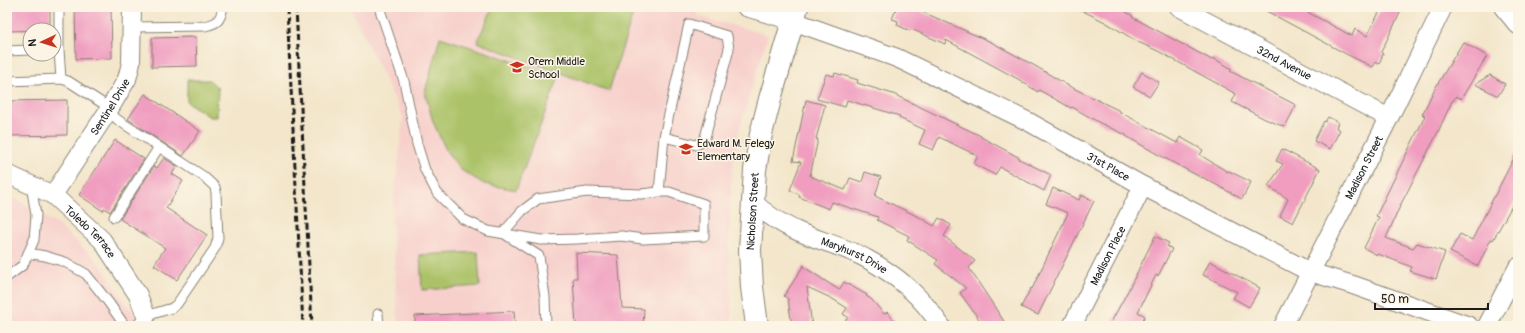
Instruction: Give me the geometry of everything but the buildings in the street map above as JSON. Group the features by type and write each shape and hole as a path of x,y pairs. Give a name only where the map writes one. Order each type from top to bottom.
{"street":[{"name":"Sentinel Drive","path":"53,195 109,110 127,79 131,63 132,7"},
{"name":"31st Place","path":"746,7 795,14 904,62 1029,122 1143,186 1310,272 1353,285 1469,326"},
{"name":"32nd Avenue","path":"1179,7 1389,118"},
{"name":"Madison Street","path":"1283,326 1389,118 1443,7"},
{"path":"1503,7 1518,26"},
{"name":"Nicholson Street","path":"757,326 752,287 750,250 755,170 761,134 795,14"},
{"name":"Toledo Terrace","path":"7,174 53,195 102,240 138,295 141,321"},
{"name":"Madison Place","path":"1072,326 1143,186"},
{"name":"Maryhurst Drive","path":"753,202 769,216 794,230 866,258 896,277 917,295 931,311 941,326"},
{"path":"1487,326 1518,267"}],"lane":[{"path":"58,22 59,7"},
{"path":"132,27 204,26 215,24 221,18 223,7"},
{"path":"378,7 386,26 404,81 417,144 425,170 437,193 463,219 488,231 541,240 621,236 643,239 704,236 704,204 669,192 641,194 587,192 538,199 522,211 503,233"},
{"path":"659,192 664,137 689,24 727,36 729,49 704,142 696,144 664,137"},
{"path":"7,51 22,50"},
{"path":"59,62 61,79"},
{"path":"7,81 61,79 68,81 109,110 118,120 203,176 215,187 218,238 216,248 177,304 172,308 141,321"},
{"path":"114,218 159,147"},
{"path":"7,277 23,265 34,240 36,215 31,185"},
{"path":"503,233 539,256 545,297 546,326"},
{"path":"28,253 65,262 86,274 125,326"},
{"path":"378,314 379,326"}],"shaded area":[{"path":"350,7 698,7 697,16 768,35 739,130 731,177 729,250 732,326 398,326 392,219 403,117"},
{"path":"7,195 59,226 97,260 142,326 7,326"}],"green space":[{"path":"493,7 635,7 609,91 477,42"},
{"path":"440,37 559,76 516,190 484,184 461,170 447,152 433,122 425,92"},
{"path":"187,80 209,80 218,88 217,117 210,117 187,102"},
{"path":"478,252 480,286 422,290 420,255"}],"railway":[{"path":"296,8 312,326"},
{"path":"287,9 303,326"}],"place":[{"name":"Orem Middle School","path":"517,67"},
{"name":"Edward M. Felegy Elementary","path":"686,149"}]}
